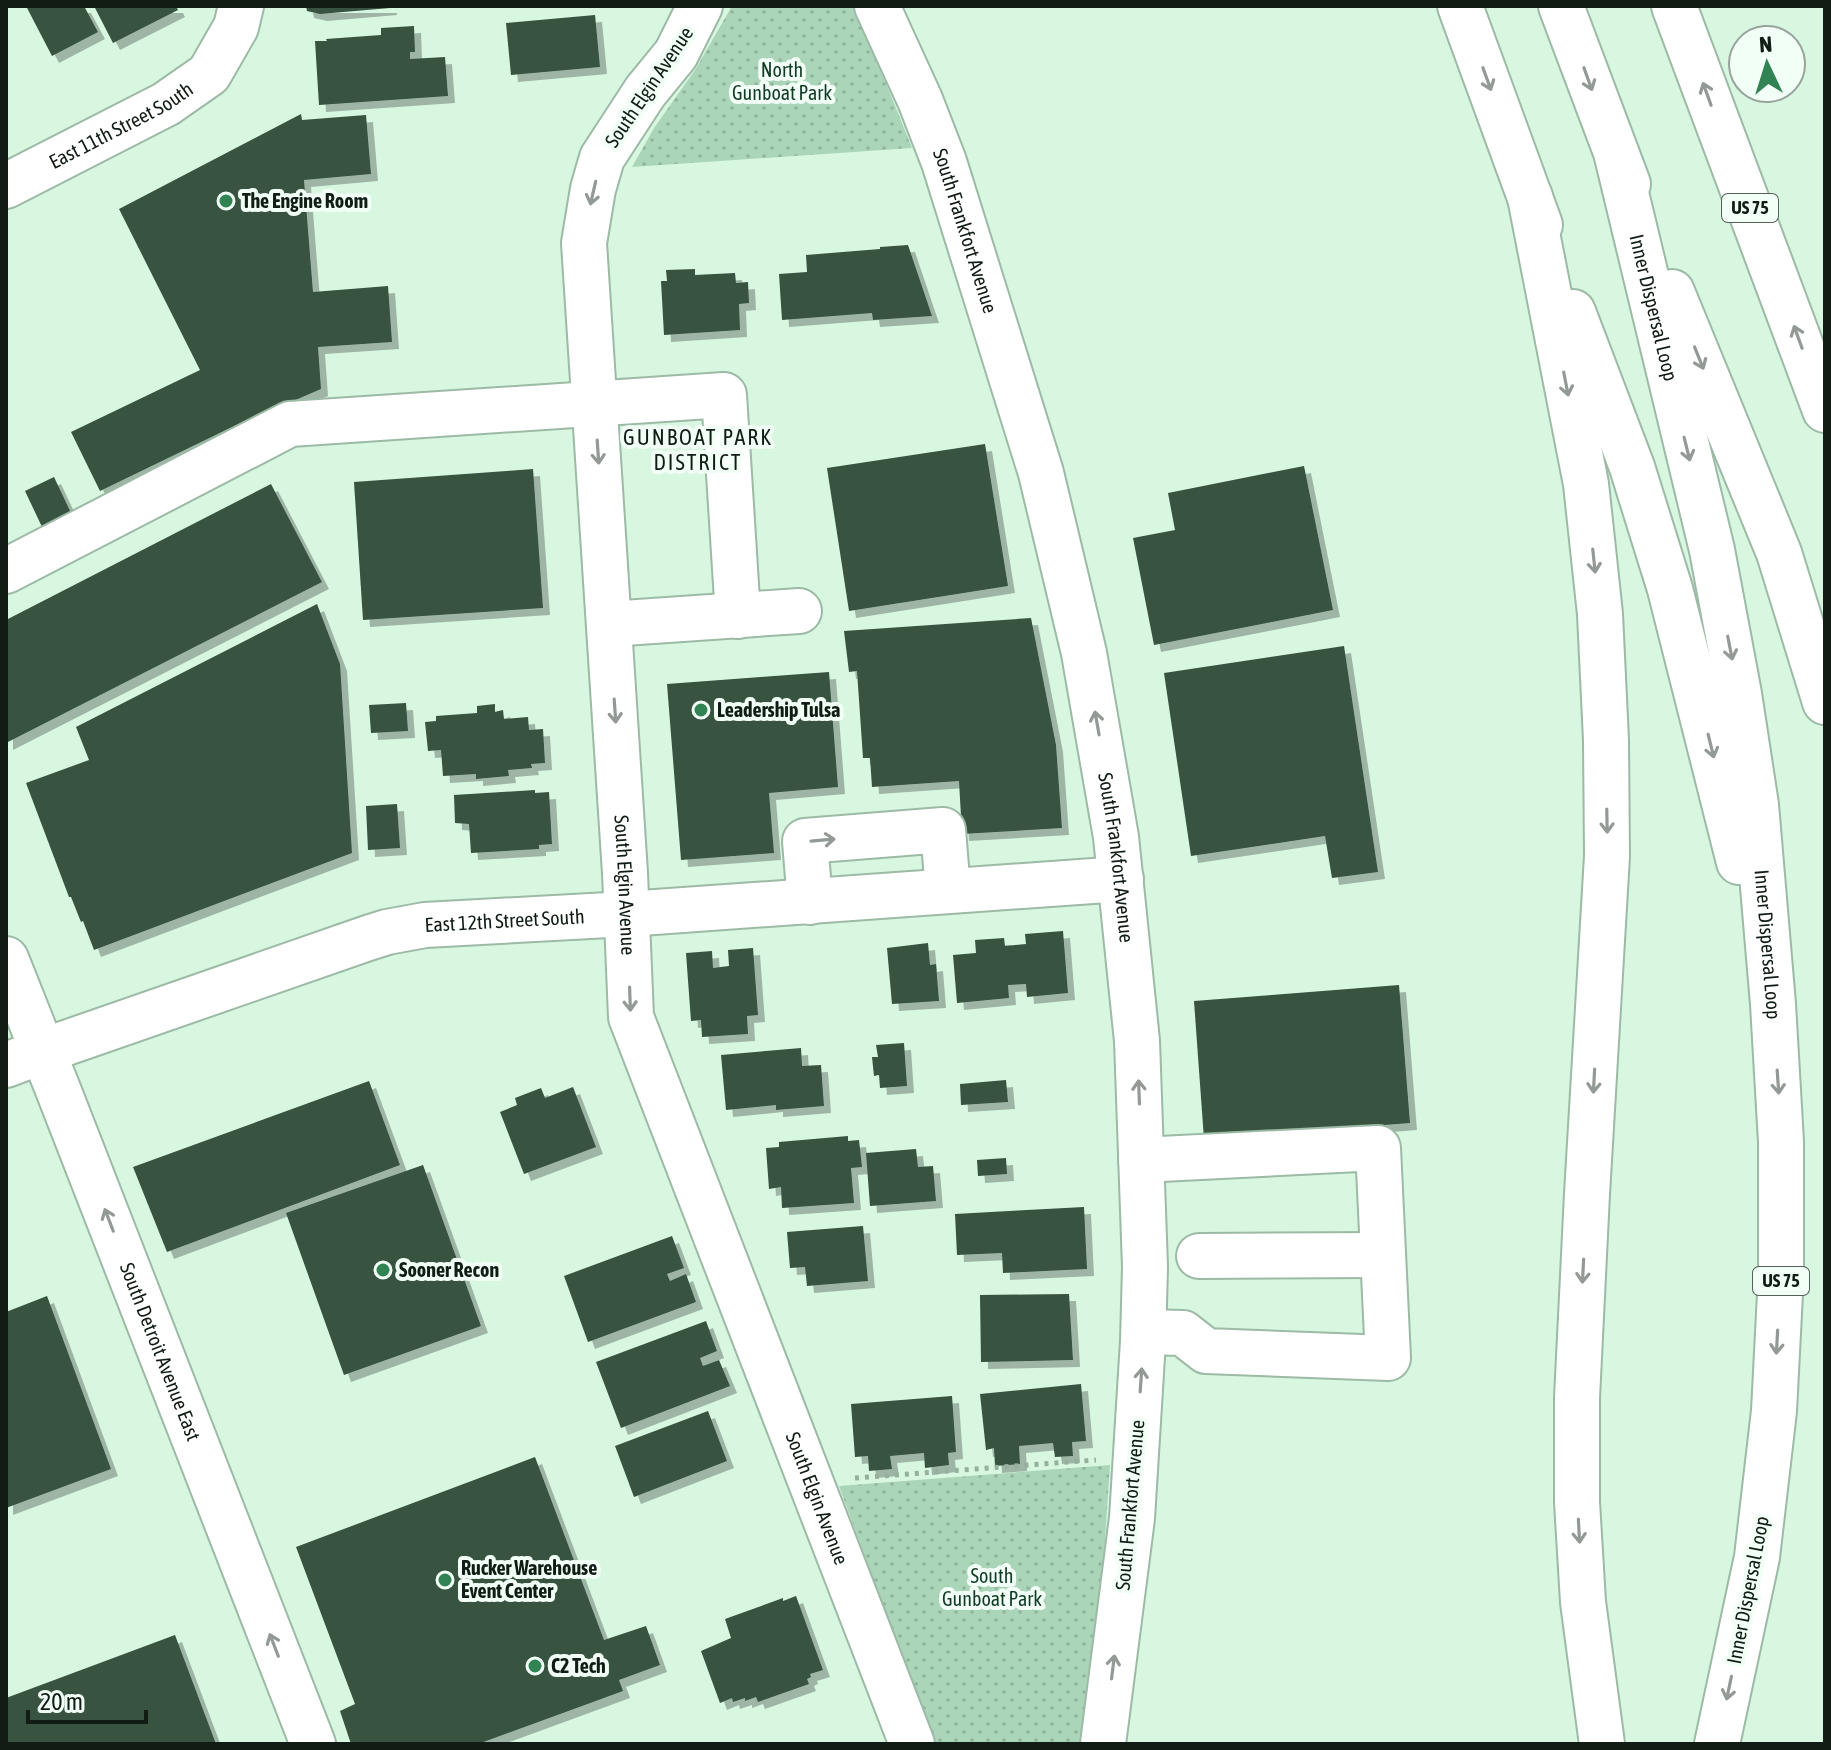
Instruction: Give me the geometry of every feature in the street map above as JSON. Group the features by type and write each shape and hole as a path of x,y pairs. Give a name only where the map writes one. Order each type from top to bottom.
{"main road":[{"name":"East 11th Street South","path":"6,186 166,104 209,74 236,27 241,6"},
{"name":"South Elgin Avenue","path":"700,6 676,54 645,92 602,158 584,243 631,1017 912,1744"},
{"name":"South Frankfort Avenue","path":"877,6 920,100 944,162 1041,473 1084,653 1114,822 1137,1041 1145,1267 1132,1518 1103,1744"},
{"path":"1460,6 1632,467 1670,589 1709,737 1773,1004"},
{"name":"US 75","path":"1561,6 1617,156"},
{"name":"US 75","path":"1674,6 1825,410"},
{"path":"1617,156 1779,553 1825,702"},
{"name":"Inner Dispersal Loop","path":"1617,156 1712,550 1739,694 1756,805 1773,1004 1781,1142 1781,1274 1774,1411 1757,1557 1717,1744"},
{"path":"1530,197 1586,484 1600,614 1606,740 1607,856 1577,1398 1577,1502 1583,1602 1602,1744"},
{"path":"6,571 290,424 724,395 738,616"},
{"path":"609,624 799,611"},
{"path":"810,902 805,841 943,830 948,891"},
{"name":"East 12th Street South","path":"25,1058 387,932 425,925 810,902 1121,879"},
{"name":"South Detroit Avenue East","path":"6,959 25,1058 313,1744"},
{"path":"1141,1160 1378,1148 1388,1358 1206,1351 1183,1333 1144,1332"},
{"path":"1199,1256 1383,1255"}],"path":[{"path":"810,1482 1136,1456"}],"green space":[{"name":"North Gunboat Park","path":"732,6 855,6 912,148 632,167"},
{"name":"South Gunboat Park","path":"1110,1465 1102,1585 1082,1744 933,1744 839,1486"}],"building":[{"path":"26,6 84,6 98,32 52,56"},
{"path":"94,6 176,6 178,10 113,43"},
{"path":"306,6 390,8 320,14 307,11"},
{"path":"595,15 600,67 511,75 506,23"},
{"path":"414,26 415,52 410,52 410,59 445,57 448,96 319,105 315,41 381,35 381,28"},
{"path":"301,114 302,120 366,115 371,174 304,180 313,292 388,286 392,342 318,347 321,389 228,429 100,491 71,432 200,370 119,209"},
{"path":"908,245 932,316 873,320 872,313 782,320 779,274 807,272 806,255"},
{"path":"695,269 695,275 735,273 736,283 748,282 749,303 739,304 740,330 664,335 661,281 667,281 666,270"},
{"path":"985,444 1008,586 849,611 827,468"},
{"path":"1304,466 1333,610 1154,645 1133,538 1175,530 1168,493"},
{"path":"533,469 543,608 363,620 354,482"},
{"path":"54,477 72,515 43,529 25,491"},
{"path":"271,484 322,582 6,743 6,620"},
{"path":"317,604 340,664 352,853 94,950 83,921 69,897 26,783 89,760 76,727"},
{"path":"1031,618 1056,745 1062,828 962,834 959,781 872,787 870,758 863,758 857,671 849,672 844,631"},
{"path":"1344,646 1378,872 1332,878 1325,836 1191,856 1164,673"},
{"path":"829,672 838,787 769,793 774,853 681,860 667,684"},
{"path":"406,703 408,731 371,733 369,705"},
{"path":"495,704 495,712 503,710 504,719 528,717 529,730 543,729 545,763 531,764 532,768 508,770 509,776 476,779 476,774 443,776 441,750 428,751 425,722 436,721 436,716 477,713 477,706"},
{"path":"535,790 535,793 549,792 552,844 539,845 539,849 471,853 469,824 455,823 454,795"},
{"path":"397,804 400,848 368,850 366,806"},
{"path":"1063,931 1068,993 1027,997 1026,984 1008,985 1009,998 957,1003 953,955 976,953 975,940 1004,938 1005,946 1026,944 1025,934"},
{"path":"928,943 930,965 936,964 939,1001 892,1004 887,948"},
{"path":"753,948 758,1015 747,1016 748,1034 702,1037 701,1020 691,1021 686,953 712,951 713,968 729,966 728,950"},
{"path":"1399,985 1410,1123 1204,1139 1194,1001"},
{"path":"904,1043 907,1086 880,1088 879,1075 874,1076 872,1057 878,1057 876,1045"},
{"path":"801,1048 802,1066 821,1065 824,1106 776,1110 776,1105 726,1110 721,1055"},
{"path":"1006,1080 1008,1102 961,1105 960,1084"},
{"path":"369,1081 400,1165 167,1252 133,1167"},
{"path":"573,1087 596,1147 524,1174 500,1112 517,1105 515,1098 541,1088 545,1098"},
{"path":"848,1136 848,1141 859,1140 862,1167 851,1168 854,1203 782,1208 781,1187 769,1189 766,1148 779,1147 779,1142"},
{"path":"916,1149 918,1167 933,1166 936,1201 870,1206 866,1153"},
{"path":"1006,1158 1007,1174 978,1176 977,1160"},
{"name":"Sooner Recon","path":"423,1165 481,1326 344,1375 286,1213"},
{"path":"1084,1207 1087,1269 1003,1273 1002,1253 957,1255 955,1214"},
{"path":"863,1226 868,1281 807,1286 805,1267 790,1268 787,1232"},
{"path":"672,1236 684,1268 667,1274 670,1281 686,1274 696,1302 588,1342 564,1276"},
{"path":"1069,1294 1073,1360 981,1362 980,1295"},
{"path":"47,1296 111,1469 6,1508 6,1312"},
{"path":"706,1321 717,1351 700,1358 703,1366 719,1360 730,1386 621,1428 596,1362"},
{"path":"1081,1384 1086,1441 1072,1442 1073,1456 1055,1457 1053,1443 1019,1446 1020,1464 995,1466 994,1448 986,1450 980,1394"},
{"path":"952,1396 956,1452 948,1453 949,1465 925,1468 924,1453 890,1456 892,1469 869,1471 868,1456 855,1457 851,1404"},
{"path":"708,1411 727,1461 634,1497 615,1446"},
{"name":"Rucker Warehouse Event Center","path":"535,1457 604,1640 646,1626 660,1665 619,1680 623,1691 478,1744 351,1744 340,1711 355,1704 296,1547"},
{"path":"796,1596 823,1670 810,1674 811,1677 807,1679 809,1684 758,1702 756,1697 733,1702 732,1698 720,1703 701,1651 731,1638 725,1619"},
{"path":"175,1635 216,1744 6,1744 6,1698"}],"place":[{"name":"The Engine Room","path":"226,201"},
{"name":"Leadership Tulsa","path":"701,710"},
{"name":"Sooner Recon","path":"383,1270"},
{"name":"Rucker Warehouse Event Center","path":"445,1580"},
{"name":"C2 Tech","path":"535,1666"}],"district":[{"name":"GUNBOAT PARK DISTRICT","path":"698,450"}]}
